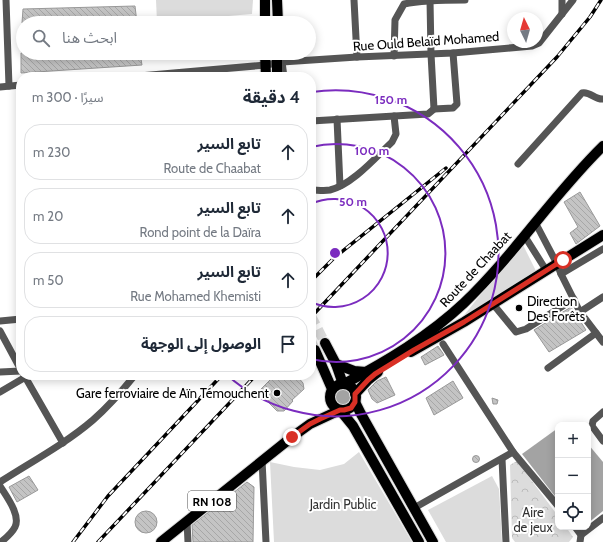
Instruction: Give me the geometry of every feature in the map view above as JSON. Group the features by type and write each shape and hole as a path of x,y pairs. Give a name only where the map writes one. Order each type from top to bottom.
{"main road":[{"path":"265,0 265,16"},
{"path":"277,0 278,16"},
{"path":"266,60 266,72"},
{"path":"278,72 279,60"},
{"name":"Route de Chaabat","path":"344,384 410,346 446,319 483,283 585,163 603,146"},
{"name":"Route de Chaabat","path":"355,398 368,380 375,374 493,304 603,235"},
{"path":"325,344 336,364 344,384"},
{"path":"316,353 331,395 333,406 340,410 353,426 419,542"},
{"path":"336,364 348,369 366,372"},
{"path":"310,424 321,413 337,385 344,384 351,387 361,414 433,542"},
{"path":"340,410 351,408 355,398"},
{"name":"RN 108","path":"161,542 262,460 310,424 340,410"}],"street":[{"path":"6,0 9,86"},
{"path":"354,0 357,57"},
{"path":"394,56 395,20 404,4 430,0 465,0"},
{"path":"430,0 434,109"},
{"path":"562,0 562,14"},
{"name":"Rue Ould Belaïd Mohamed","path":"316,58 453,53 532,46 539,42 573,0"},
{"path":"316,121 428,114 434,109 453,108 457,104 453,53"},
{"name":"Rue Ould Belaïd Mohamed","path":"266,65 277,60"},
{"path":"279,60 283,72"},
{"path":"186,72 266,65"},
{"path":"0,87 16,86"},
{"path":"518,164 582,93 585,92 599,99 603,99"},
{"path":"316,190 330,190 340,186 352,178 392,142 396,134 394,116"},
{"path":"337,119 340,186"},
{"path":"534,222 558,264 561,274 580,312 603,342"},
{"path":"524,235 546,270"},
{"path":"561,274 603,249"},
{"path":"580,312 603,297"},
{"path":"493,304 516,332 526,329 574,299"},
{"path":"0,321 16,319"},
{"path":"0,331 16,361"},
{"path":"548,368 596,333"},
{"path":"443,344 513,452 555,502"},
{"path":"0,372 16,370"},
{"path":"0,392 20,380"},
{"path":"28,380 63,443"},
{"path":"0,482 63,443 92,421 112,402 131,380"},
{"path":"603,412 593,421 592,426 603,441"},
{"path":"414,508 513,452"},
{"path":"502,459 506,542"},
{"path":"262,460 266,542"},
{"path":"0,486 11,505 16,522 14,529 1,542"},
{"path":"580,538 603,518"},
{"path":"187,521 188,542"}],"green space":[{"path":"156,0 253,0 252,14 228,16 157,16"},
{"path":"522,243 536,271 461,319"},
{"name":"Jardin Public","path":"359,452 412,542 274,542 270,462 320,470 344,464"},
{"name":"Aire de jeux","path":"517,461 555,512 555,530 568,530 573,537 569,542 515,542 512,538 510,465"},
{"path":"492,476 499,489 502,542 446,542 428,510"}],"shaded area":[{"path":"342,386 349,389 352,396 349,403 342,406 335,403 332,396 335,389"},
{"path":"555,430 555,496 522,454"},
{"path":"591,448 603,462 603,511 591,521"}],"building":[{"path":"135,6 136,16 22,16 23,9"},
{"path":"21,60 141,60 142,65 36,72 21,72"},
{"path":"580,192 600,226 576,244 570,233 578,227 564,202"},
{"path":"571,307 586,330 549,352 534,330"},
{"path":"438,346 444,355 425,365 421,357"},
{"path":"386,377 395,395 377,403 372,399 368,390 377,381"},
{"name":"Gare ferroviaire de Aïn Témouchent","path":"270,380 300,380 303,383 304,389 292,400 293,401 284,411 277,411 258,392"},
{"path":"453,381 463,398 434,415 426,398"},
{"path":"492,398 498,400 497,404 493,404"},
{"path":"476,456 479,459 476,462 473,459"},
{"path":"29,476 38,490 17,502 9,487"},
{"path":"247,482 254,487 253,542 193,542 192,525"},
{"path":"146,511 154,514 157,522 154,530 146,533 138,530 135,522 138,514"}],"tunnel":[{"path":"316,326 325,343"}],"railway":[{"path":"316,312 557,57 590,17 601,0"},
{"path":"316,276 334,258 446,168"},
{"path":"73,542 108,496 217,380"},
{"path":"98,542 251,380"}],"place":[{"name":"Direction Des Forêts","path":"519,308"},
{"name":"Gare ferroviaire de Aïn Témouchent","path":"277,393"}],"route":[{"path":"292,437 310,424 320,419 340,410 351,408 355,402 355,394 362,385 375,374 464,322 563,260"}]}
